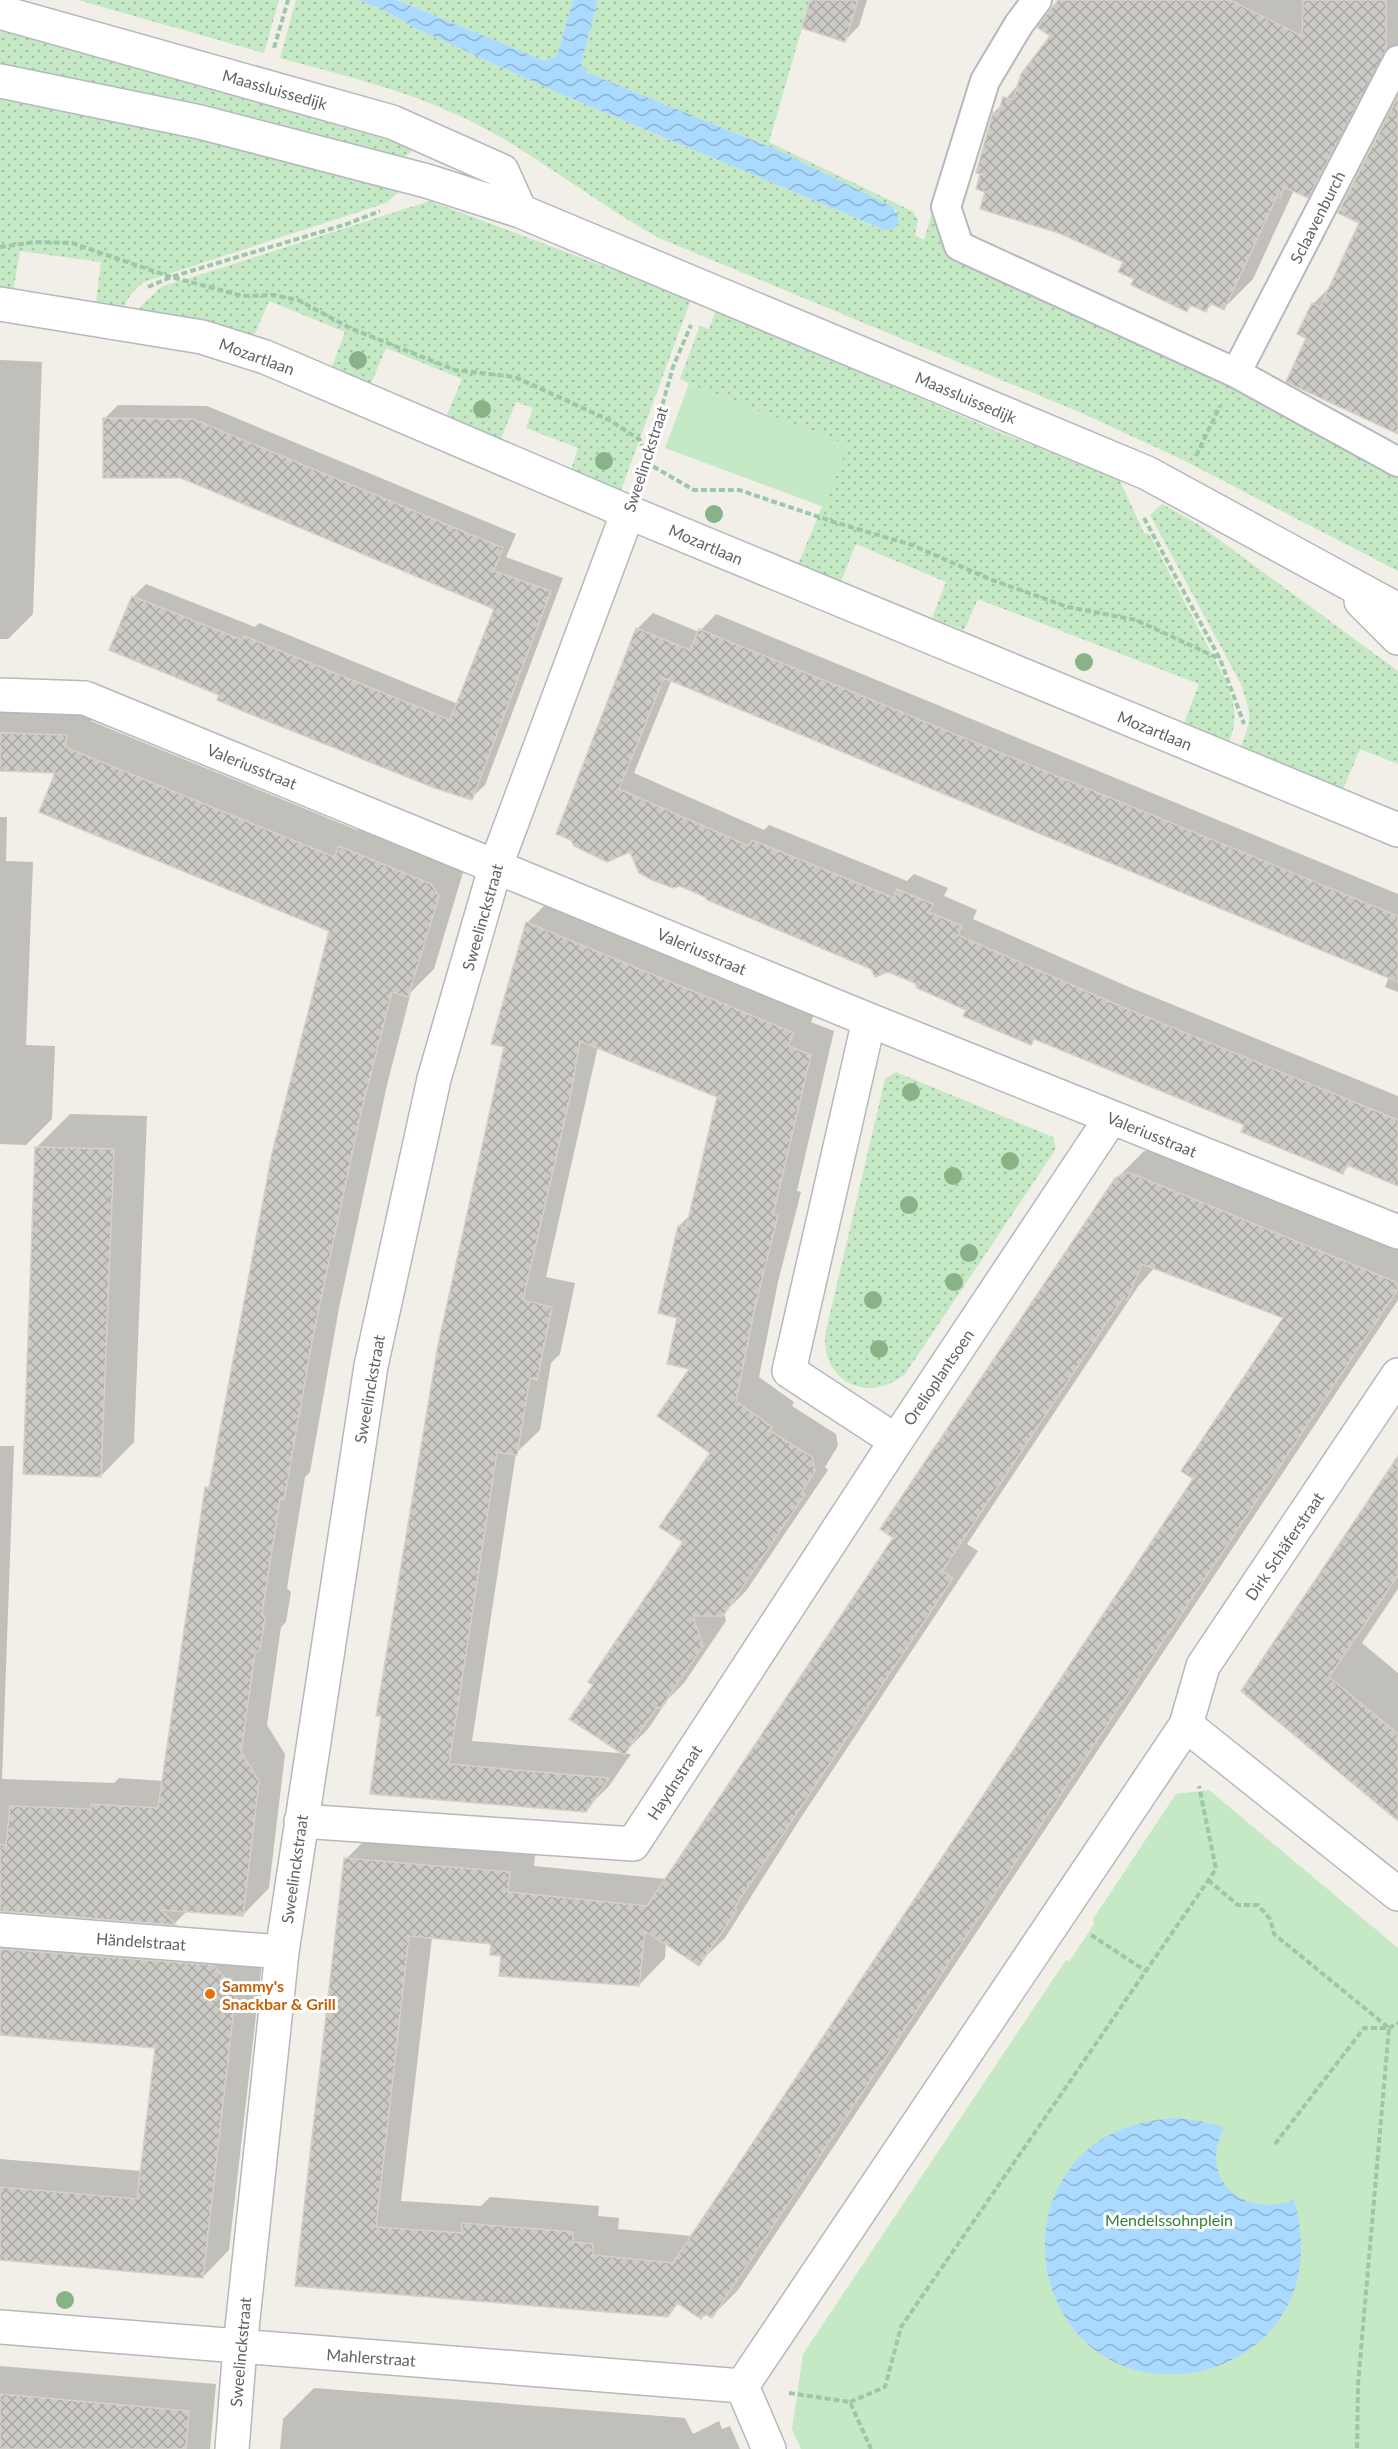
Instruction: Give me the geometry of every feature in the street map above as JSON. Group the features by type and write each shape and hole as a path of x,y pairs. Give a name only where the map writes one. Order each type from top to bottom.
{"street":[{"path":"1037,0 1019,24 985,81 946,207 959,246 1236,373 1398,462"},
{"name":"Maassluissedijk","path":"0,12 392,122 502,171 520,211"},
{"name":"Sclaavenburch","path":"1236,373 1398,60"},
{"name":"Maassluissedijk","path":"0,81 200,122 427,181 520,211 1147,473 1398,610"},
{"name":"Mozartlaan","path":"0,304 124,322 202,337 265,357 628,512 1398,830"},
{"name":"Sweelinckstraat","path":"232,2449 240,2347 282,1952 371,1366 434,1079 496,865 628,512"},
{"path":"1339,579 1398,638"},
{"name":"Valeriusstraat","path":"0,695 85,698 869,1020 1398,1232"},
{"name":"Orelioplantsoen","path":"869,1020 789,1371 896,1440 1111,1118"},
{"name":"Dirk Schäferstraat","path":"1186,1725 1203,1666 1398,1375"},
{"name":"Haydnstraat","path":"301,1821 633,1844 896,1440"},
{"path":"769,2449 742,2386 1186,1725 1398,1894"},
{"name":"Händelstraat","path":"0,1930 282,1952"},
{"name":"Mahlerstraat","path":"0,2327 742,2386"}],"path":[{"path":"272,53 288,0"},
{"path":"124,322 136,292 171,277 347,224 376,213 427,181"},
{"path":"0,247 35,242 72,243 171,277 243,296 273,295 298,300 350,328 455,370 515,377 611,421 640,440 647,463 694,490 739,490 912,545 992,580 1068,607 1136,620 1220,659"},
{"name":"Sweelinckstraat","path":"628,512 647,463 673,367"},
{"path":"1180,489 1236,373"},
{"path":"1147,473 1144,518 1220,659 1244,721 1230,761"},
{"path":"742,2386 850,2402 885,2387 901,2327 1216,1869 1186,1725"},
{"path":"1209,1880 1238,1905 1258,1905 1270,1918 1274,1934 1389,2028"},
{"path":"1058,1916 1082,1928 1146,1971"},
{"path":"1275,2144 1364,2028 1389,2028 1398,2023"},
{"path":"1357,2449 1358,2384 1389,2028"},
{"path":"850,2402 871,2449"}],"green space":[{"path":"78,0 279,0 264,53"},
{"path":"296,0 358,0 382,9 415,28 563,95 885,230 897,212 893,207 777,150 588,73 581,64 598,0 810,0 769,142 912,211 918,219 915,235 924,240 935,203 951,237 945,251 1221,378 1398,470 1398,571 1183,460 1084,414 659,238 607,207 506,140 453,113 389,89 280,58"},
{"path":"397,0 573,0 557,56 545,61"},
{"path":"0,23 413,142 412,151 401,159 204,104 0,64"},
{"path":"0,96 274,154 399,192 386,203 144,282 130,297 125,308 96,303 101,262 20,251 13,292 0,290"},
{"path":"430,201 691,299 621,490 571,470 578,448 526,428 533,408 516,402 500,441 446,417 462,379 386,348 370,386 331,369 345,332 269,301 253,338 209,321 137,310 161,287"},
{"path":"716,310 994,430 1119,479 1144,533 1149,534 1225,679 1234,711 1234,726 1229,743 1184,723 1199,684 978,599 964,630 932,618 946,582 856,544 841,581 798,564 848,445 689,384 680,378 700,326 709,329"},
{"path":"689,384 848,445 824,507 665,448"},
{"path":"1162,504 1199,525 1398,671 1398,764 1360,749 1343,790 1240,747 1249,722 1247,702 1241,684 1150,515"},
{"path":"896,1072 1053,1137 1056,1149 905,1374 891,1383 863,1388 850,1384 831,1366 826,1352 825,1335 885,1079"},
{"name":"Mendelssohnplein","path":"1209,1790 1398,1948 1398,2449 801,2449 792,2429 803,2354 1066,1960 1069,1962 1094,1924 1093,1919 1176,1794"}],"water":[{"path":"358,0 397,0 545,61 557,56 573,0 598,0 581,64 588,73 777,150 893,207 899,219 896,227 885,230 563,95 415,28 382,9"},
{"path":"1179,2118 1206,2122 1224,2128 1217,2147 1217,2164 1221,2179 1230,2191 1258,2204 1276,2204 1294,2200 1301,2261 1285,2309 1254,2345 1213,2368 1166,2374 1121,2365 1081,2338 1053,2292 1046,2266 1045,2240 1048,2214 1057,2190 1067,2173 1092,2146 1124,2128 1141,2123"}],"building":[{"path":"810,0 858,0 845,42 802,28"},
{"path":"1058,0 1230,0 1302,36 1303,0 1386,0 1386,50 1308,198 1284,187 1280,198 1277,196 1224,310 1210,303 1206,312 1190,305 1187,312 1131,285 1134,279 1118,272 1123,262 1059,233 980,209 985,192 976,189 980,174 976,173 993,112 998,114 1003,97 1013,100 1021,74 1050,36 1037,27"},
{"path":"1398,96 1398,434 1286,382 1306,338 1297,334 1312,303 1320,307 1359,223 1338,213"},
{"path":"103,418 193,419 503,548 494,571 551,591 472,800 432,787 245,712 217,700 219,695 109,650 132,596 242,640 244,636 450,720 494,609 181,478 103,478"},
{"path":"636,628 690,650 699,629 1398,916 1398,982 664,678 619,789 749,846 752,840 894,898 897,889 933,904 929,912 962,926 958,935 1113,1003 1398,1120 1398,1186 1347,1165 1343,1174 1241,1132 1244,1125 1034,1039 1031,1045 963,1016 966,1010 917,988 915,983 888,972 875,977 871,969 707,900 680,886 673,888 652,880 639,873 630,852 607,862 574,846 571,840 556,834"},
{"path":"0,733 67,735 65,747 334,857 339,846 431,884 439,896 408,997 392,992 361,1112 313,1336 284,1500 280,1499 262,1614 265,1619 260,1650 255,1653 241,1752 259,1781 243,1916 161,1910 176,1925 0,1911 0,1845 6,1845 10,1806 91,1809 91,1804 158,1808 205,1487 209,1488 272,1153 329,931 39,812 55,773 0,771"},
{"path":"526,922 794,1033 788,1046 811,1055 773,1215 778,1216 755,1307 736,1401 772,1427 769,1430 812,1457 815,1471 802,1491 805,1494 723,1616 693,1616 703,1646 660,1709 657,1707 624,1755 569,1719 593,1685 588,1682 683,1542 659,1527 710,1453 657,1416 689,1369 667,1364 677,1318 658,1313 678,1226 686,1228 717,1097 580,1041 571,1093 523,1300 552,1307 537,1380 530,1378 517,1455 497,1452 449,1764 609,1778 586,1812 370,1794 381,1716 376,1716 438,1345 504,1047 491,1044"},
{"path":"35,1147 114,1149 101,1477 23,1474"},
{"path":"1128,1172 1398,1283 1398,1289 712,2318 705,2314 701,2319 677,2303 668,2317 295,2286 344,1858 510,1872 508,1892 647,1906 893,1538 880,1529 1115,1178","holes":["1142,1264 1283,1318 1181,1471 1193,1479 673,2263 593,2255 593,2244 573,2242 573,2232 462,2223 462,2233 376,2227 409,1936 491,1944 490,1955 501,1956 499,1976 639,1986 645,1931 699,1966 737,1910 734,1908 953,1578 942,1571 1123,1298 1127,1300"]},
{"path":"1398,1456 1398,1575 1329,1677 1398,1734 1398,1821 1241,1691"},
{"path":"0,1949 213,1965 236,1990 203,2278 0,2260 0,2187 137,2199 155,2048 0,2035"},
{"path":"0,2394 189,2411 186,2449 0,2449"}],"place":[{"name":"Sammy's Snackbar & Grill","path":"210,1994"}]}
